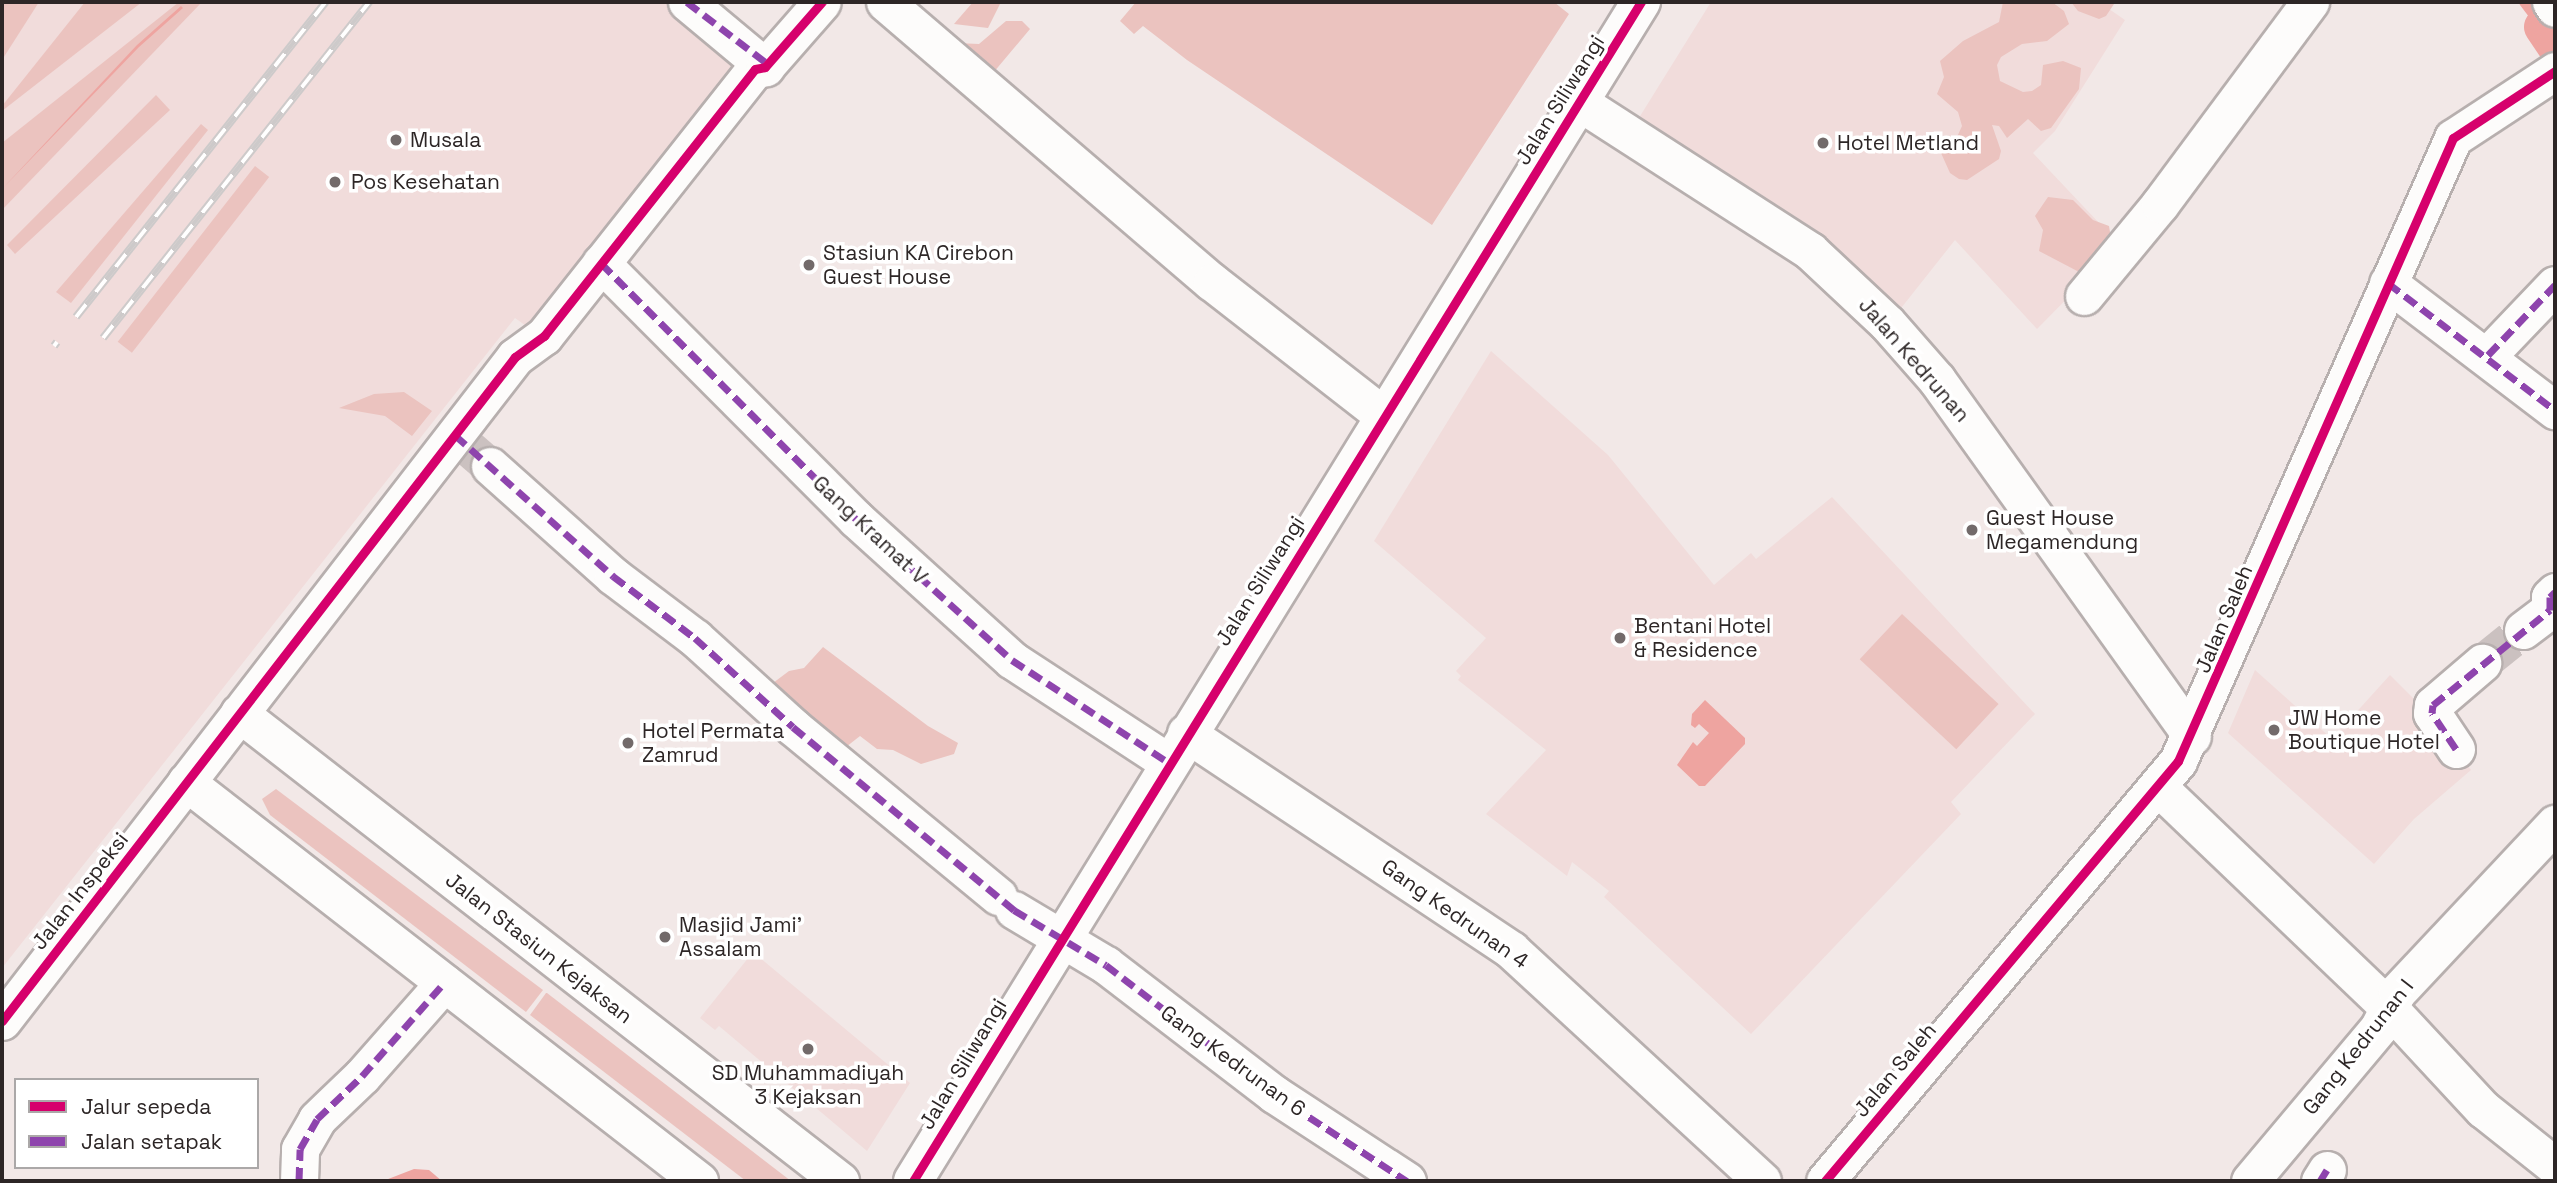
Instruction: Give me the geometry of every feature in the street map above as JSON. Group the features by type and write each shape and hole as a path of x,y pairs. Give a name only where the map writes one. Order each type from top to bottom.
{"main road":[{"name":"Jalan Siliwangi","path":"913,1181 1177,748 1641,2"}],"street":[{"path":"687,2 765,67"},
{"name":"Jalan Inspeksi","path":"2,1021 239,713 471,449 515,357 544,336 755,69 765,67 822,2"},
{"path":"885,2 1212,282 1384,416"},
{"path":"2084,296 2160,204 2310,2"},
{"path":"2551,2 2555,8"},
{"name":"Jalan Saleh","path":"1825,1181 2158,787 2192,736 2453,138 2555,71"},
{"name":"Jalan Kedrunan","path":"1579,102 1810,251 1887,323 1952,401 2192,736"},
{"name":"Gang Kramat V","path":"601,263 826,490 1012,660 1177,748"},
{"path":"2388,283 2488,355 2555,410"},
{"path":"2488,355 2555,285"},
{"name":"Gang Kedrunan 6","path":"471,449 613,576 695,638 793,727 1006,903 1106,965 1273,1094 1407,1181"},
{"path":"2523,631 2550,610 2550,597 2555,592"},
{"path":"2456,749 2432,713 2433,705 2482,663"},
{"name":"Jalan Stasiun Kejaksan","path":"239,713 839,1181"},
{"name":"Gang Kedrunan 4","path":"1177,748 1511,950 1762,1181"},
{"path":"186,782 699,1181"},
{"path":"2158,787 2389,1008 2483,1109 2555,1166"},
{"name":"Gang Kedrunan I","path":"2250,1181 2379,1027 2397,992 2555,824"},
{"path":"299,1181 300,1149 317,1118 362,1076 444,983"}],"shaded area":[{"path":"2,2 675,2 742,57 529,328 515,318 2,968"},
{"path":"2,2 39,2 2,60"},
{"path":"85,2 142,2 2,111 2,106"},
{"path":"179,2 202,2 2,210 2,143"},
{"path":"973,2 1001,2 988,28 954,24"},
{"path":"1136,2 1554,2 1569,14 1432,225 1187,60 1143,26 1134,34 1120,21"},
{"path":"1711,2 2099,2 2125,20 2055,131 2033,153 2116,241 2103,262 2037,329 1955,240 1898,312 1637,121"},
{"path":"2003,2 2052,2 2064,11 2069,24 2047,41 2022,44 2001,57 1997,65 2000,81 2023,92 2032,91 2041,85 2043,65 2063,61 2081,68 2079,89 2051,128 2041,131 2028,119 2007,138 1999,126 1992,125 2001,151 1999,159 1967,180 1959,179 1950,173 1941,153 1957,137 1962,126 1958,112 1937,94 1944,77 1940,61 1963,41 1999,22"},
{"path":"2071,2 2135,2 2114,4 2106,16 2099,19 2078,11"},
{"path":"181,6 183,8 139,47 2,189 137,45"},
{"path":"1006,21 1022,21 1030,29 988,79 957,43 979,44"},
{"path":"156,95 170,110 15,254 7,245"},
{"path":"201,124 208,130 71,303 56,292"},
{"path":"255,166 269,177 132,353 118,342"},
{"path":"2048,197 2073,200 2093,220 2109,226 2112,244 2081,273 2039,251 2043,230 2035,216"},
{"path":"1491,351 1608,455 1714,585 1751,553 1756,559 1832,497 2035,714 1951,802 1961,814 1751,1034 1604,897 1609,891 1572,862 1567,876 1486,814 1546,750 1458,680 1461,676 1456,671 1486,638 1374,541"},
{"path":"404,392 432,411 412,436 385,416 339,408 374,394"},
{"path":"1902,614 1999,704 1956,749 1860,659"},
{"path":"823,647 928,726 958,743 954,754 921,764 893,750 877,749 860,736 846,747 769,686 789,671 804,668"},
{"path":"2255,670 2332,739 2390,675 2431,716 2471,770 2414,819 2374,864 2228,733"},
{"path":"1705,700 1745,738 1745,744 1705,786 1699,786 1677,765 1693,742 1697,746 1709,733 1699,724 1695,728 1691,725 1692,714"},
{"path":"276,789 543,990 526,1012 270,815 262,799"},
{"name":"SD Muhammadiyah 3 Kejaksan","path":"753,952 910,1083 867,1151 719,1026 715,1030 700,1018"},
{"path":"546,993 791,1181 746,1181 530,1015"},
{"path":"414,1169 429,1170 442,1181 383,1181"}],"waterway":[{"path":"2524,2 2543,27"},
{"path":"2543,27 2555,45"}],"tunnel":[{"path":"468,447 490,466"},
{"path":"2482,663 2523,630"}],"railway":[{"path":"76,317 326,2"},
{"path":"103,338 369,2"},
{"path":"54,346 57,342"}],"marked path":[{"path":"687,2 768,64"},
{"path":"601,263 856,519 1012,660 1168,762"},
{"path":"2388,283 2555,410"},
{"path":"2488,355 2555,285"},
{"path":"455,435 613,576 695,638 793,727 1014,910 1106,965 1274,1094 1407,1181"},
{"path":"2456,749 2432,713 2433,705 2550,610 2550,597 2555,592"},
{"path":"299,1181 300,1149 317,1119 362,1076 444,983"},
{"path":"2320,1181 2327,1170"}],"cycle path":[{"path":"2,1021 515,357 544,336 755,69 765,67 822,2"},
{"path":"913,1181 1641,2"},
{"path":"1825,1181 2178,761 2453,138 2555,71"}],"place":[{"name":"Musala","path":"396,140"},
{"name":"Hotel Metland","path":"1823,143"},
{"name":"Pos Kesehatan","path":"335,182"},
{"name":"Stasiun KA Cirebon Guest House","path":"809,265"},
{"name":"Guest House Megamendung","path":"1972,530"},
{"name":"Bentani Hotel & Residence","path":"1620,638"},
{"name":"JW Home Boutique Hotel","path":"2274,730"},
{"name":"Hotel Permata Zamrud","path":"628,743"},
{"name":"Masjid Jami' Assalam","path":"665,937"},
{"name":"SD Muhammadiyah 3 Kejaksan","path":"808,1049"}]}
